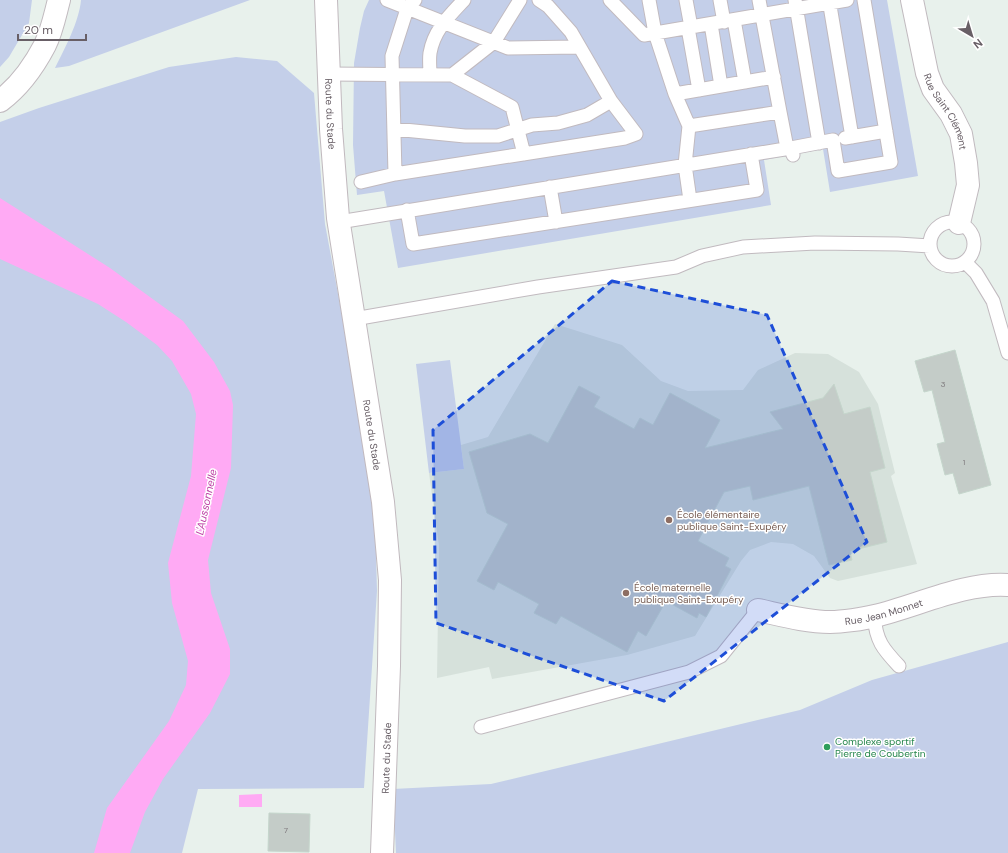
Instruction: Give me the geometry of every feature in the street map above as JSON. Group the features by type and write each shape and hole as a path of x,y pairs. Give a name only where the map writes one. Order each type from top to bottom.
{"main road":[{"path":"0,101 28,72 46,44 53,25 59,0"},
{"name":"Rue Saint Clément","path":"912,0 927,72 933,89 951,114 961,134 968,185 959,223"},
{"name":"Route du Stade","path":"326,9 331,129 339,222 383,502 390,580 389,666 382,853"},
{"name":"Rue Jean Monnet","path":"758,610 805,620 831,622 874,616 969,588 998,584 1008,585"}],"lane":[{"path":"387,0 411,4 443,22 508,48 579,47"},
{"path":"430,75 430,54 435,35 443,22 464,0"},
{"path":"452,75 494,42 520,0"},
{"path":"361,182 395,174 624,138 636,134 611,102 571,32 548,6 539,0"},
{"path":"610,0 618,5 644,36 729,21 762,14 795,4 847,0"},
{"path":"649,0 655,33 675,94 689,126 685,165 690,200"},
{"path":"686,0 699,90"},
{"path":"720,0 729,21 745,82"},
{"path":"760,0 780,112 790,150"},
{"path":"833,140 838,171 891,162 864,0"},
{"path":"829,1 852,137"},
{"path":"395,174 392,56 411,4"},
{"path":"795,4 819,143"},
{"path":"711,24 721,86"},
{"path":"328,74 452,75 512,107 524,154"},
{"path":"675,94 774,77"},
{"path":"394,129 465,136 498,136 532,125 558,122 587,114 611,102"},
{"path":"689,126 780,112"},
{"path":"339,222 751,154 790,150 833,140 886,131"},
{"path":"407,210 413,244 757,190 751,154"},
{"path":"550,187 556,222"},
{"path":"950,222 959,223 970,231 975,242 973,253 966,262 955,266 943,264 934,257 930,246 932,235 939,226 950,222"},
{"path":"354,319 538,288 676,267 702,256 743,247 815,243 930,246"},
{"path":"966,262 976,273 993,300 1008,353"},
{"path":"481,727 689,672 721,656 758,610"},
{"path":"874,616 875,630 883,648 899,666"}],"highlighted area":[{"path":"612,281 767,315 867,542 664,701 436,623 433,430"}],"shaded area":[{"path":"0,0 32,0 29,23 9,57 0,67"},
{"path":"81,0 250,0 69,66 55,68 75,26"},
{"path":"369,0 887,0 918,176 830,192 823,149 764,160 771,205 398,268 384,191 357,195 353,145 354,63 364,11"},
{"path":"236,57 277,61 314,93 325,224 347,342 375,518 377,591 364,788 198,789 182,853 0,853 0,122 39,108 169,67"},
{"path":"555,324 622,345 661,381 688,391 743,390 758,370 795,353 828,354 859,372 878,404 895,473 891,476 917,564 838,581 830,578 814,556 793,544 771,542 750,550 741,561 695,636 627,655 492,679 489,667 437,678 439,546 429,473 464,469 461,445 488,437"},
{"path":"450,360 464,469 429,473 416,364"},
{"name":"Complexe sportif Pierre de Coubertin","path":"1008,642 1008,853 396,853 393,789 491,784 800,710 872,680"}],"water":[{"name":"L'Aussonnelle","path":"0,198 110,268 183,321 214,362 230,391 233,405 231,468 208,560 211,593 230,649 230,674 210,713 163,779 145,812 130,853 94,853 107,808 169,721 186,685 188,661 172,603 168,563 191,476 196,414 191,394 172,361 157,345 98,304 0,259"},
{"path":"262,794 262,807 239,807 239,795"}],"building":[{"path":"955,350 991,485 959,494 953,473 945,475 937,444 945,442 932,390 924,392 915,361"},
{"path":"834,384 844,414 870,407 885,468 870,472 887,542 850,551 852,560 829,565 809,486 753,500 750,486 724,492 698,541 729,558 725,566 731,569 706,617 699,613 697,618 666,601 646,636 638,631 627,652 561,616 556,624 534,613 539,604 498,582 494,590 477,581 508,524 487,513 469,452 530,434 548,443 579,386 600,397 594,407 634,429 640,418 653,425 670,393 720,420 705,448 783,429 770,412 823,398"},
{"path":"269,813 310,814 309,852 268,851"}],"place":[{"name":"École élémentaire publique Saint-Exupéry","path":"669,520"},
{"name":"École maternelle publique Saint-Exupéry","path":"626,593"},
{"name":"Complexe sportif Pierre de Coubertin","path":"827,747"}]}
